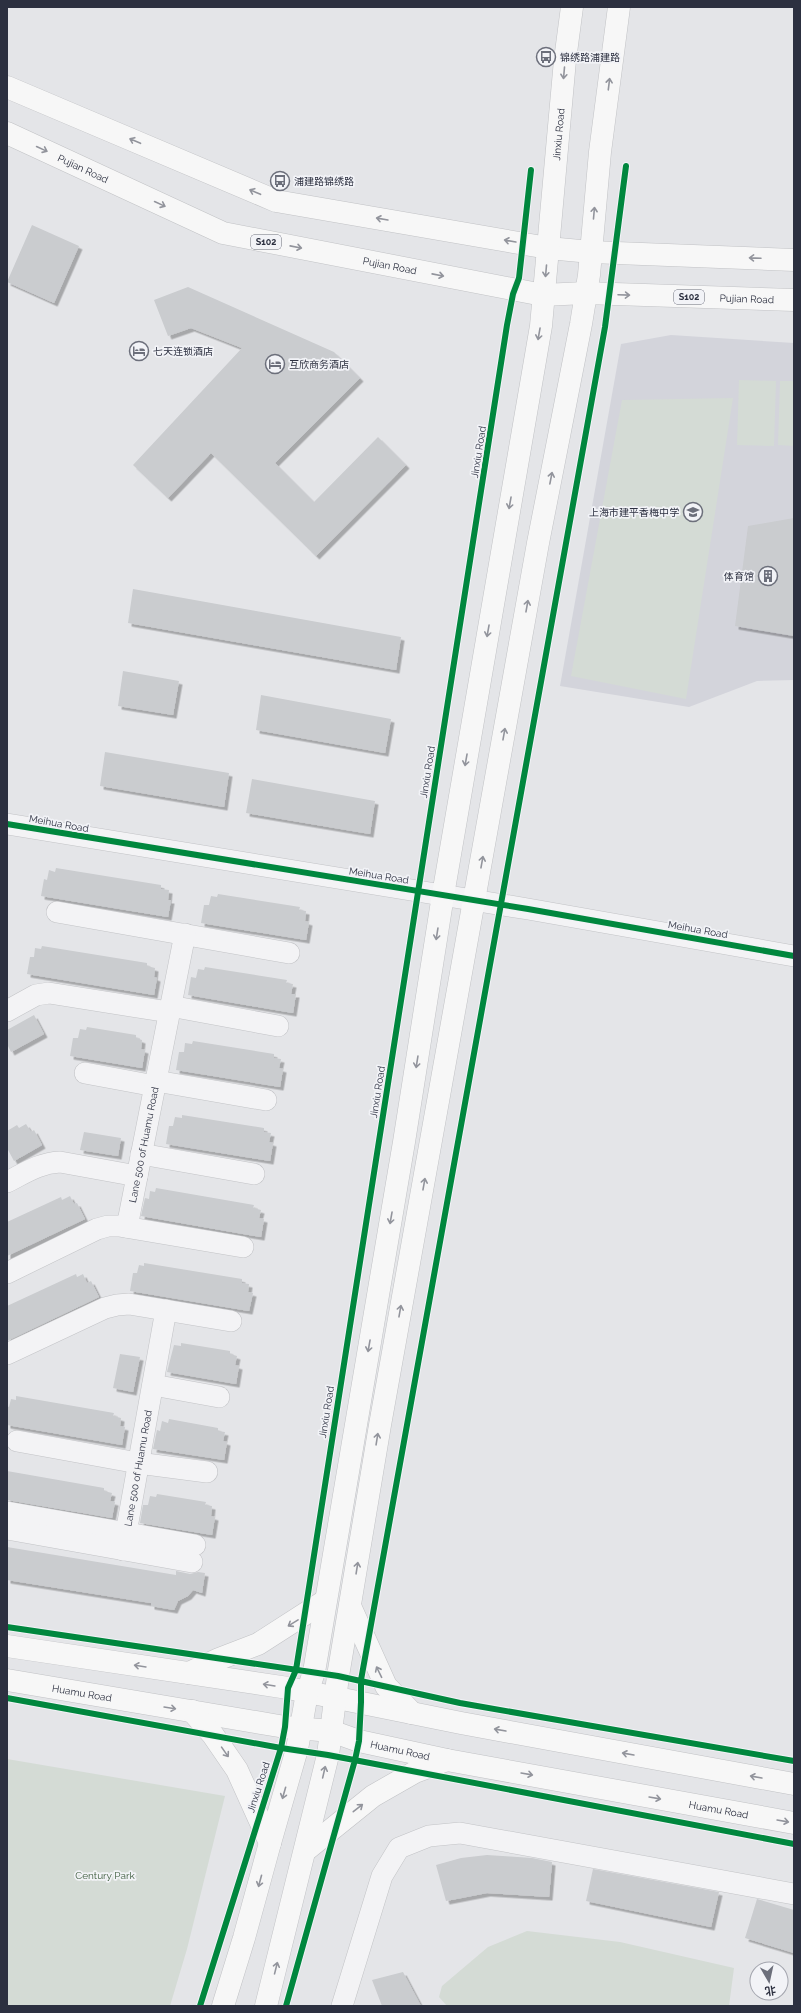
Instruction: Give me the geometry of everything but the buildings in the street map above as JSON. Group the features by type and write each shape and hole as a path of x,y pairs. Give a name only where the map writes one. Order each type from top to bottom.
{"main road":[{"name":"Jinxiu Road","path":"223,2006 244,1938 297,1749 307,1693 314,1672 404,1142 443,896 540,334 564,76 572,7"},
{"path":"266,2006 306,1850 328,1755 338,1676 380,1425 475,900 536,551 581,324 591,252 600,152 619,7"},
{"path":"7,87 276,201 548,248 591,252 794,260"},
{"name":"Pujian Road","path":"7,133 223,233 543,295 585,293 794,300"},
{"path":"189,1673 219,1659 258,1644 325,1602"},
{"path":"350,1606 386,1686 412,1712"},
{"path":"7,1646 288,1688 307,1693 794,1784"},
{"name":"Huamu Road","path":"7,1680 301,1729 331,1731 358,1741 447,1760 794,1823"},
{"path":"192,1711 213,1735 237,1770 270,1843"},
{"path":"306,1850 373,1796 415,1772 447,1760"}],"street":[{"name":"Meihua Road","path":"7,824 475,900 794,956"},
{"path":"57,912 290,953"},
{"name":"Lane 500 of Huamu Road","path":"127,1227 184,934"},
{"path":"7,1011 36,995 49,993 170,1009 278,1026"},
{"path":"85,1073 266,1100"},
{"path":"142,1154 254,1174"},
{"path":"7,1182 35,1167 47,1163 60,1162 137,1176"},
{"path":"7,1273 97,1229 108,1226 127,1227 243,1247"},
{"path":"7,1354 105,1308 117,1305 129,1304 231,1321"},
{"name":"Lane 500 of Huamu Road","path":"124,1541 166,1310"},
{"path":"153,1385 219,1397"},
{"path":"17,1441 138,1463 207,1472"},
{"name":"Lane 500 of Huamu Road","path":"7,1512 124,1541 194,1553"},
{"path":"7,1529 124,1541"},
{"path":"342,2006 382,1876 399,1848 429,1836 460,1833 794,1894"}],"shaded area":[{"name":"上海市建平香梅中学","path":"671,335 794,343 794,680 757,681 689,707 560,686 621,344"}],"green space":[{"path":"739,380 776,381 774,446 737,445"},
{"path":"780,381 794,381 794,446 778,445"},
{"path":"733,398 686,699 571,676 622,400"},
{"name":"Century Park","path":"7,1759 225,1796 187,1949 170,2006 7,2006"},
{"path":"527,1931 620,1942 734,1968 729,2006 447,2006 439,1997 442,1986 488,1947"}],"cycle path":[{"path":"286,2006 359,1741 361,1680 605,327 626,166"},
{"path":"200,2006 281,1748 285,1727 288,1688 296,1670 507,325 513,294 519,278 531,170"},
{"path":"7,824 528,909 794,956"},
{"path":"7,1627 338,1676 460,1703 794,1761"},
{"path":"7,1698 281,1748 328,1755 794,1844"}],"place":[{"name":"锦绣路浦建路","path":"546,57"},
{"name":"浦建路锦绣路","path":"280,181"},
{"name":"七天连锁酒店","path":"139,351"},
{"name":"互欣商务酒店","path":"275,364"},
{"name":"上海市建平香梅中学","path":"693,512"},
{"name":"体育馆","path":"768,576"}]}
